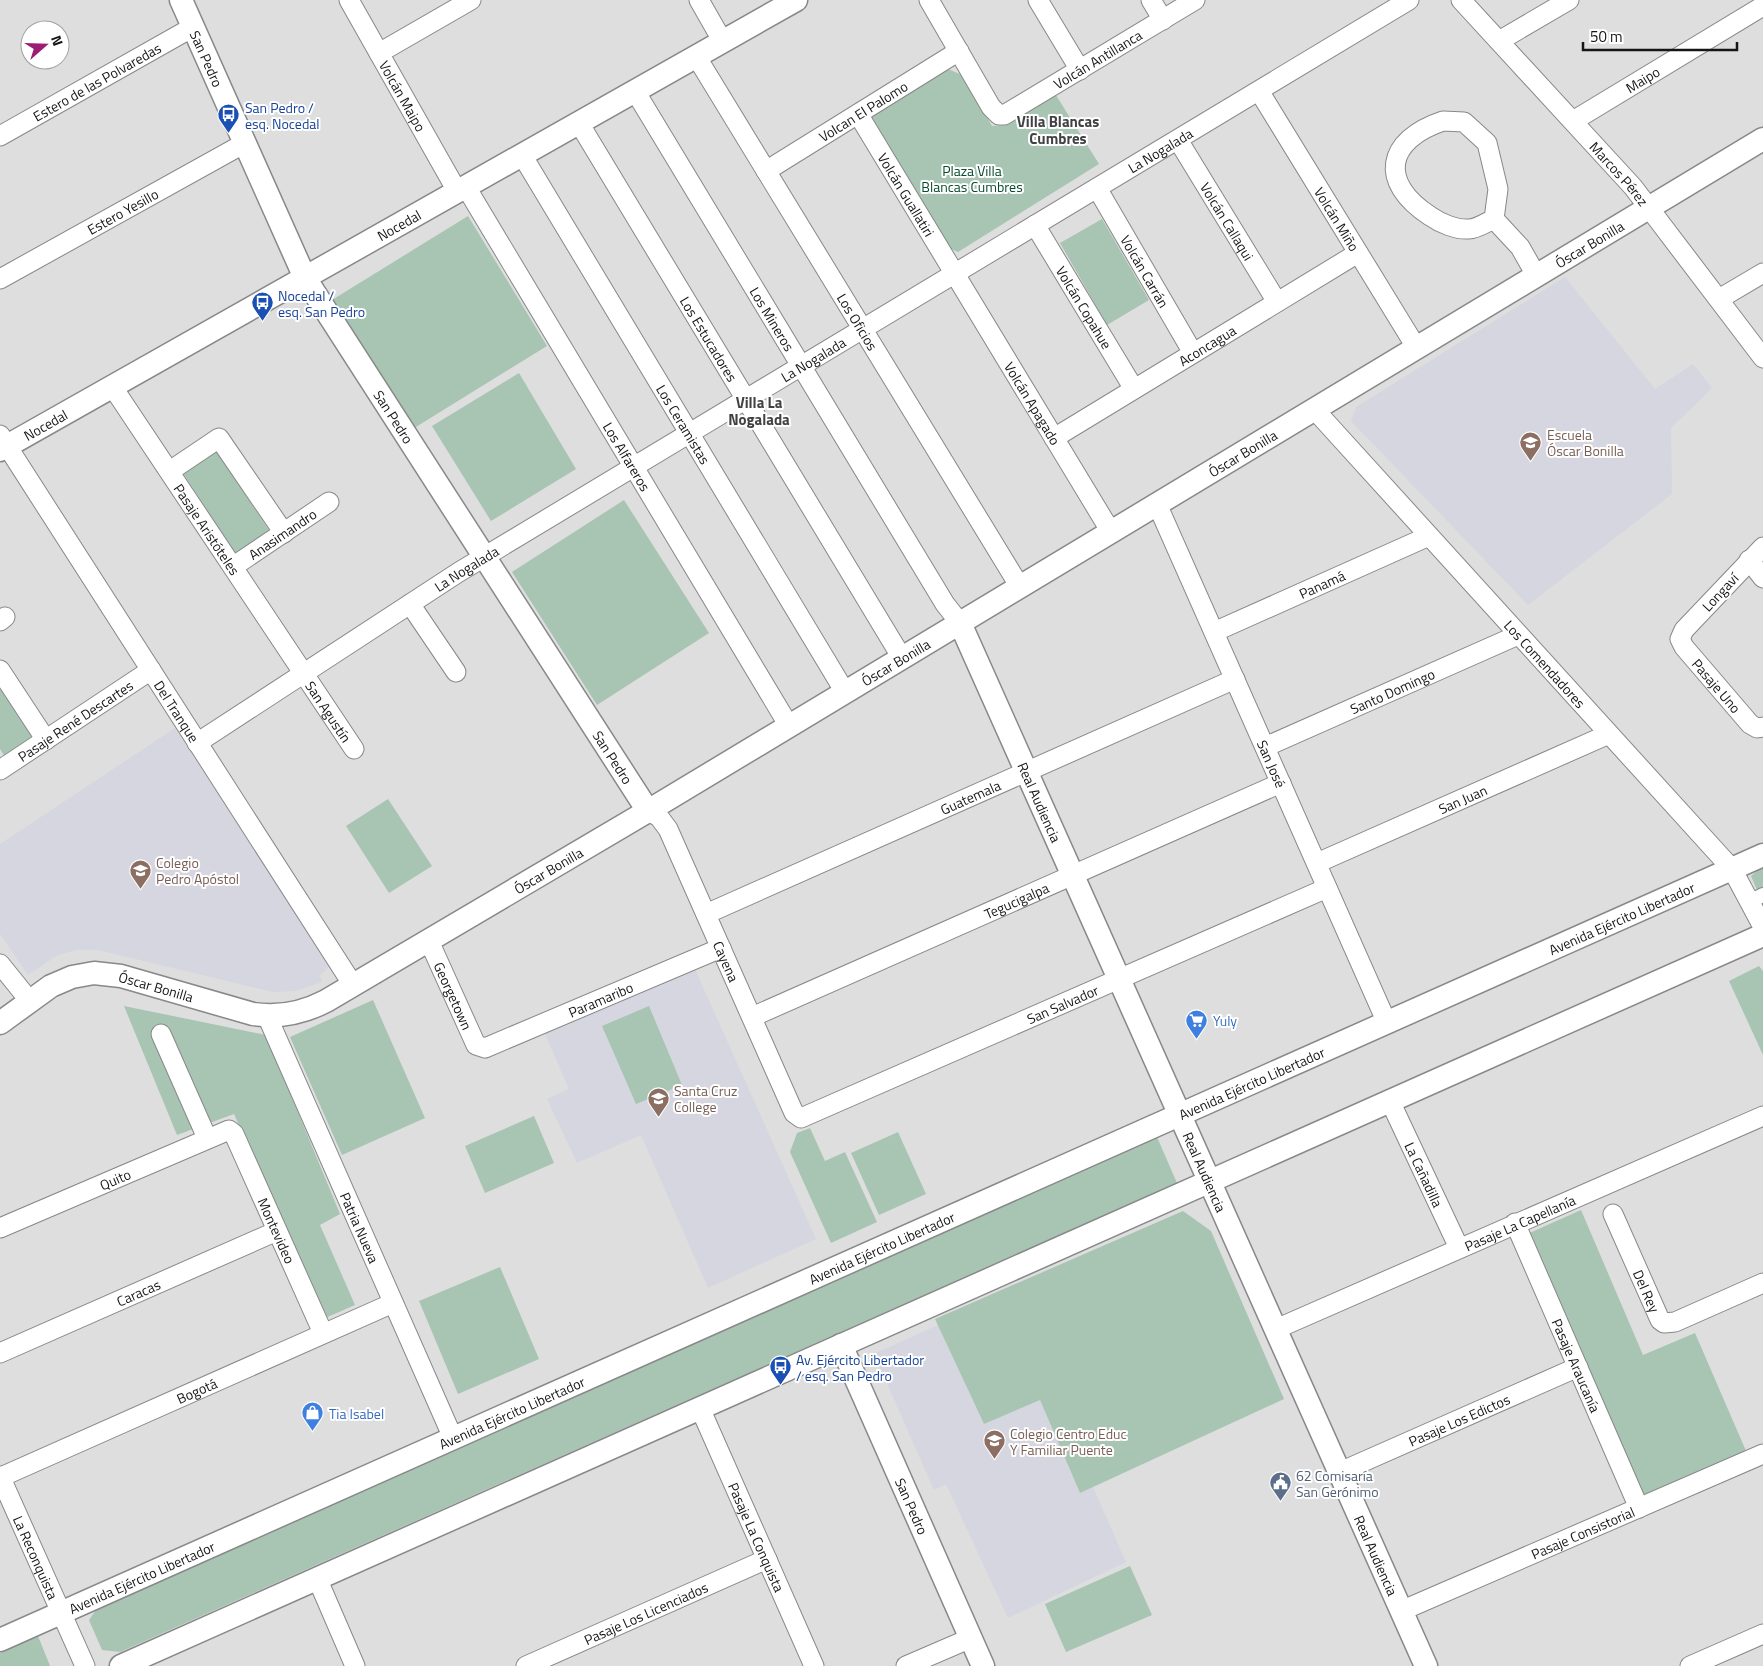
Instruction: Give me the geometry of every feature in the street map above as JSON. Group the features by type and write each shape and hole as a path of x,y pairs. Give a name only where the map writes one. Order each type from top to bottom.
{"street":[{"name":"San Pedro","path":"181,0 305,278 648,811"},
{"name":"Volcán Maipo","path":"349,0 462,189"},
{"path":"379,53 471,0"},
{"path":"699,0 723,42"},
{"name":"Nocedal","path":"2,444 112,386 796,0"},
{"path":"929,0 959,51"},
{"path":"1038,0 1080,70"},
{"path":"1151,0 1163,20"},
{"name":"Volcán Antillanca","path":"959,51 991,107 999,115 1010,113 1195,0"},
{"name":"La Nogalada","path":"197,743 484,557 1408,0"},
{"name":"Marcos Pérez","path":"1461,0 1650,206 1763,358"},
{"path":"1499,41 1569,0"},
{"name":"Maipo","path":"1572,121 1763,6"},
{"name":"Estero de las Polvaredas","path":"0,136 193,27"},
{"name":"Volcan El Palomo","path":"766,171 959,51"},
{"name":"Los Oficios","path":"696,56 1020,587"},
{"name":"Los Mineros","path":"634,91 945,604 960,623"},
{"name":"Volcán Miño","path":"1259,91 1416,347"},
{"name":"Volcán Guallatiri","path":"858,114 955,274"},
{"path":"1494,218 1470,229 1441,223 1414,206 1405,197 1397,180 1395,160 1406,141 1423,128 1443,121 1464,122 1487,144 1498,189 1494,218 1520,248 1536,275"},
{"name":"Los Estucadores","path":"579,123 902,658"},
{"name":"Óscar Bonilla","path":"0,1023 29,1000 51,986 72,977 94,973 108,974 267,1016 283,1016 313,1008 648,811 1763,139"},
{"name":"Volcán Callaqui","path":"1178,140 1277,302"},
{"name":"Estero Yesillo","path":"0,279 245,144"},
{"name":"Los Ceramistas","path":"522,155 845,692"},
{"name":"Volcán Carrán","path":"1097,188 1193,353"},
{"name":"Los Alfareros","path":"462,189 634,467 789,726"},
{"name":"Volcán Copahue","path":"1036,225 1134,389"},
{"name":"Aconcagua","path":"1054,438 1358,253"},
{"path":"1719,299 1763,273"},
{"name":"Volcán Apagado","path":"955,274 1111,532"},
{"name":"Pasaje Aristóteles","path":"112,386 304,673"},
{"name":"Los Comendadores","path":"1314,409 1732,869 1756,898 1763,927"},
{"path":"170,471 219,438 284,533"},
{"name":"Del Tranque","path":"2,444 353,985"},
{"name":"Anasimandro","path":"234,566 329,502"},
{"name":"San José","path":"1157,504 1387,1023"},
{"name":"Panamá","path":"1214,632 1429,536"},
{"name":"Longaví","path":"1680,639 1684,630 1763,547"},
{"path":"1749,560 1763,578"},
{"path":"410,604 456,672"},
{"name":"Real Audiencia","path":"960,623 1426,1666"},
{"name":"Santo Domingo","path":"1265,747 1518,634"},
{"name":"Pasaje Uno","path":"1680,639 1681,644 1750,724 1760,727"},
{"path":"0,670 46,740"},
{"name":"Pasaje René Descartes","path":"2,766 46,740 150,670"},
{"name":"San Agustín","path":"304,673 354,749"},
{"name":"Guatemala","path":"706,914 1235,679"},
{"name":"San Juan","path":"1317,863 1609,734"},
{"name":"Tegucigalpa","path":"752,1017 1281,784"},
{"name":"Cayena","path":"648,811 659,817 668,829 794,1113 798,1117"},
{"name":"Avenida Ejército Libertador","path":"0,1640 1763,855"},
{"name":"San Salvador","path":"798,1117 805,1117 1327,888"},
{"path":"133,1663 317,1578 1763,935"},
{"name":"Georgetown","path":"429,941 473,1040 480,1048"},
{"name":"Paramaribo","path":"480,1048 490,1047 721,948"},
{"path":"0,964 29,1000"},
{"name":"Patria Nueva","path":"267,1016 453,1438"},
{"path":"162,1034 208,1138"},
{"name":"La Cañadilla","path":"1390,1101 1459,1248"},
{"name":"Pasaje La Capellanía","path":"1276,1329 1763,1116"},
{"name":"Quito","path":"0,1228 229,1130"},
{"name":"Montevideo","path":"229,1130 234,1134 323,1333"},
{"name":"Del Rey","path":"1613,1214 1660,1320 1664,1323 1675,1322 1763,1283"},
{"name":"Pasaje Araucanía","path":"1515,1223 1639,1508"},
{"name":"Caracas","path":"0,1353 277,1230"},
{"name":"Bogotá","path":"0,1476 393,1302"},
{"name":"San Pedro","path":"841,1345 984,1666"},
{"name":"Pasaje Los Edictos","path":"1340,1472 1578,1367"},
{"name":"Pasaje La Conquista","path":"700,1408 814,1666"},
{"name":"Pasaje Consistorial","path":"1401,1611 1763,1454"},
{"name":"La Reconquista","path":"0,1476 85,1666"},
{"name":"Pasaje Los Licenciados","path":"526,1666 766,1559"},
{"path":"317,1578 355,1666"},
{"path":"1690,1666 1763,1634"},
{"path":"906,1666 971,1638"}],"shaded area":[{"name":"Escuela Óscar Bonilla","path":"1565,277 1655,389 1693,364 1712,388 1671,428 1672,494 1528,605 1351,421 1356,407"},
{"name":"Colegio Pedro Apóstol","path":"175,728 330,966 320,975 322,982 296,991 273,992 98,950 77,950 58,955 28,975 0,934 0,844"},
{"name":"Santa Cruz College","path":"694,967 816,1239 708,1288 641,1135 577,1163 547,1099 569,1089 545,1034"},
{"name":"Colegio Centro Educ Y Familiar Puente","path":"938,1325 984,1424 1040,1400 1080,1493 1093,1487 1126,1562 1008,1618 946,1484 934,1490 874,1354"}],"green space":[{"name":"Plaza Villa Blancas Cumbres","path":"948,69 962,75 992,126 1006,125 1054,92 1099,164 958,252 949,248 870,117"},
{"path":"468,216 547,346 411,430 332,300"},
{"path":"1102,219 1149,300 1107,325 1060,243"},
{"path":"519,373 576,469 491,521 432,426"},
{"path":"215,448 270,532 236,555 181,470"},
{"path":"624,500 709,633 597,705 512,572"},
{"path":"0,681 36,736 5,757 0,749"},
{"path":"388,799 432,866 389,893 346,826"},
{"path":"1763,866 1763,904 1751,876"},
{"path":"1759,966 1763,971 1763,1055 1729,981"},
{"path":"373,1000 425,1118 342,1155 290,1037"},
{"path":"124,1006 266,1035 340,1214 320,1225 355,1305 323,1319 234,1114 177,1135"},
{"path":"649,1006 682,1085 636,1104 602,1026"},
{"path":"534,1116 554,1163 485,1193 465,1146"},
{"path":"810,1128 825,1161 845,1152 877,1222 831,1243 790,1152 797,1133"},
{"path":"898,1132 926,1194 879,1215 851,1153"},
{"path":"1157,1137 1177,1183 120,1652 102,1650 89,1620 100,1604"},
{"path":"1581,1210 1643,1355 1695,1333 1746,1451 1637,1498 1525,1235"},
{"path":"1183,1211 1211,1231 1284,1399 1080,1493 1040,1400 984,1424 935,1319"},
{"path":"500,1267 539,1359 458,1394 419,1301"},
{"path":"1130,1566 1152,1615 1066,1652 1045,1604"},
{"path":"38,1636 50,1666 0,1666 0,1653"}],"place":[{"name":"San Pedro / esq. Nocedal","path":"229,134"},
{"name":"Nocedal / esq. San Pedro","path":"262,322"},
{"name":"Escuela Óscar Bonilla","path":"1531,461"},
{"name":"Colegio Pedro Apóstol","path":"140,889"},
{"name":"Yuly","path":"1197,1039"},
{"name":"Santa Cruz College","path":"658,1117"},
{"name":"Av. Ejército Libertador / esq. San Pedro","path":"780,1386"},
{"name":"Tia Isabel","path":"313,1432"},
{"name":"Colegio Centro Educ Y Familiar Puente","path":"994,1460"},
{"name":"62 Comisaría San Gerónimo","path":"1280,1502"}],"district":[{"name":"Villa Blancas Cumbres","path":"1058,130"},
{"name":"Villa La Nogalada","path":"759,410"}]}
